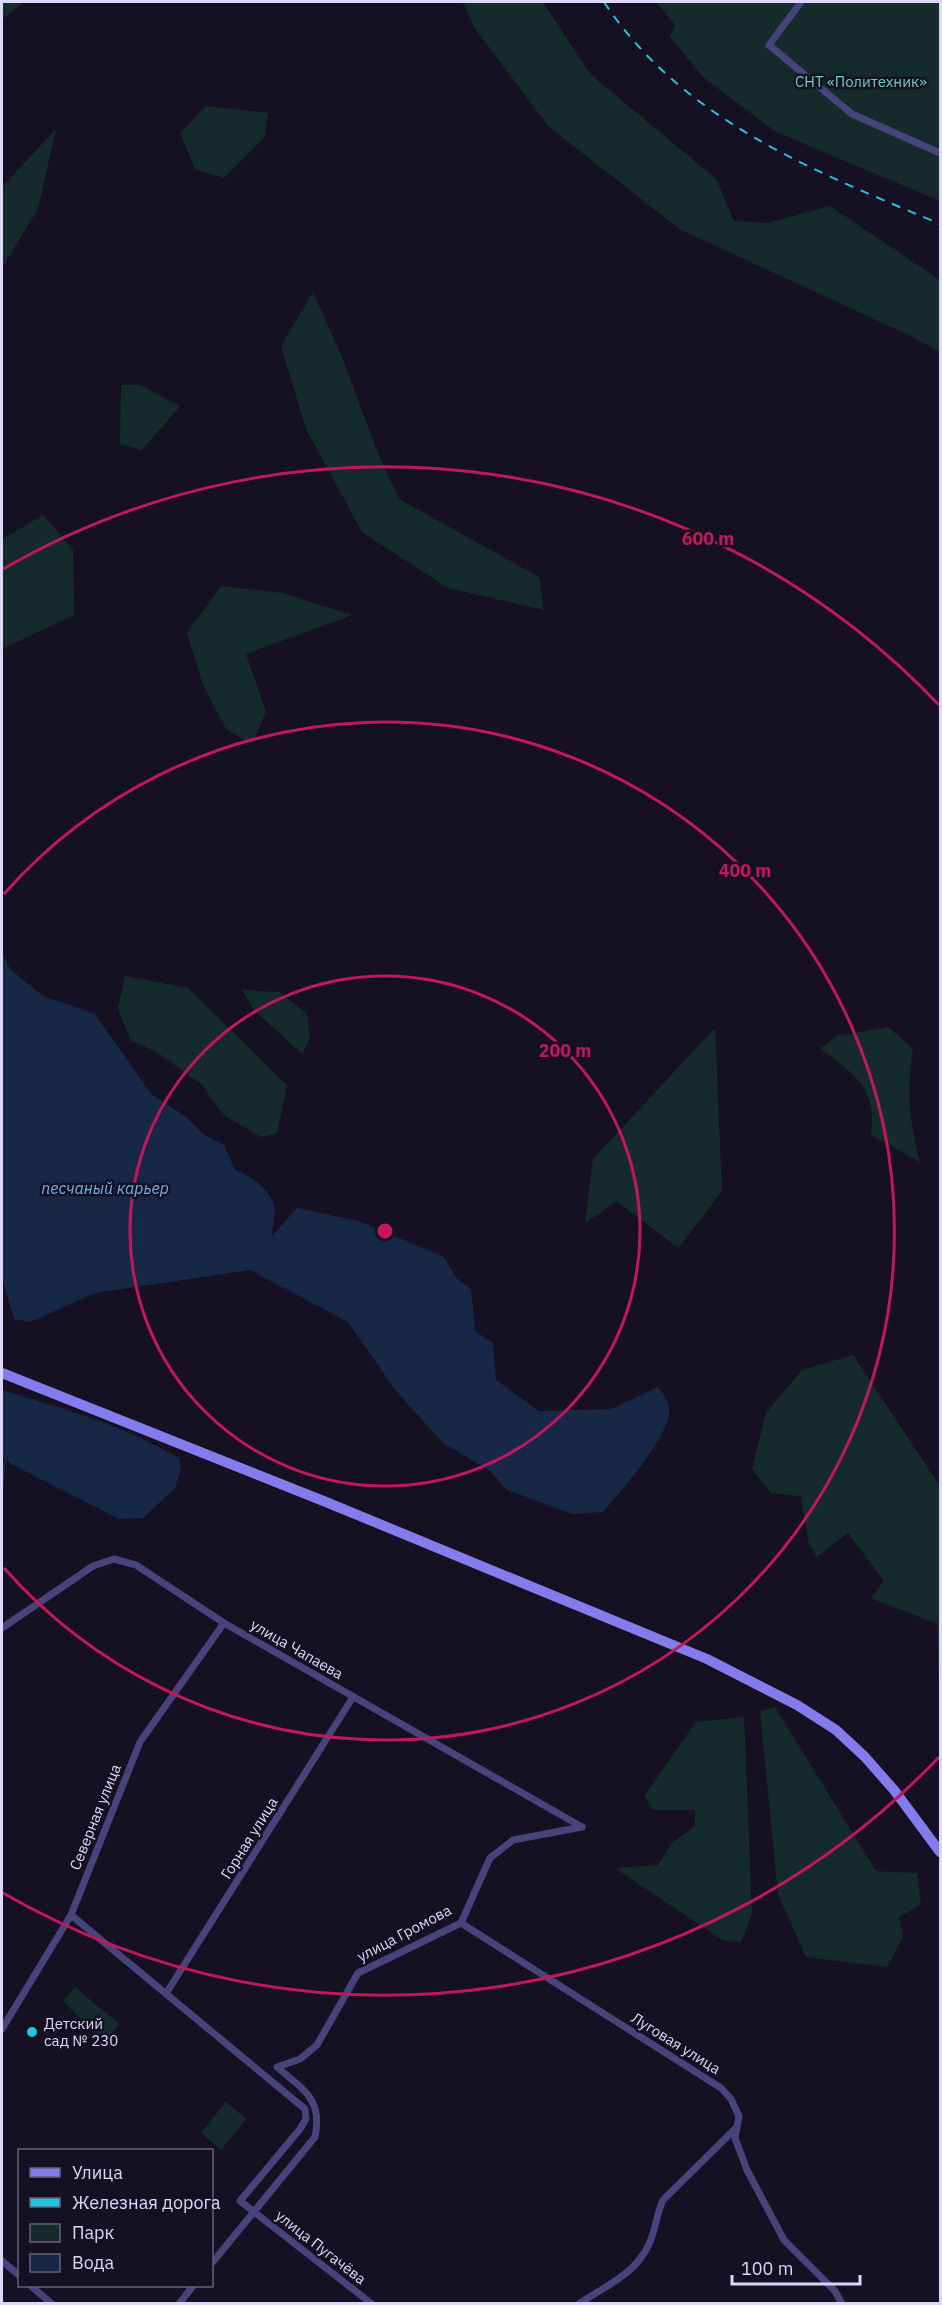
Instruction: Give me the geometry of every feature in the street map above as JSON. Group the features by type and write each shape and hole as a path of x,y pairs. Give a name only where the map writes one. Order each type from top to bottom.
{"street":[{"path":"801,2 770,45 852,114 940,153"},
{"path":"2,1373 573,1603 707,1659 788,1700 836,1730 865,1757 894,1790 940,1852"},
{"name":"улица Чапаева","path":"2,1628 65,1582 93,1566 114,1559 136,1565 224,1623 582,1827"},
{"name":"Северная улица","path":"2,2029 71,1915 140,1742 224,1623"},
{"name":"Горная улица","path":"167,1992 353,1697"},
{"name":"улица Громова","path":"277,2067 300,2059 317,2045 358,1973 461,1923 490,1858 513,1840 582,1827"},
{"path":"71,1915 167,1992 230,2048 268,2076 305,2109 306,2119 240,2201 253,2212"},
{"name":"Луговая улица","path":"461,1923 721,2088 731,2099 739,2116 735,2138 747,2170 784,2240 835,2291 842,2304"},
{"path":"213,2262 315,2138 318,2123 312,2097 277,2067 268,2076"},
{"path":"579,2304 635,2266 650,2244 657,2212 663,2200 736,2128"},
{"name":"улица Пугачёва","path":"253,2212 372,2304"},
{"path":"2,2261 18,2274"},
{"path":"32,2287 52,2304"},
{"path":"178,2304 192,2287"}],"green space":[{"path":"2,2 24,2 2,19"},
{"path":"463,2 543,2 590,74 716,179 734,221 767,223 830,206 940,280 940,352 911,336 681,230 549,127 474,27"},
{"name":"СНТ «Политехник»","path":"656,2 940,2 940,201 776,132 704,78 670,37 675,25"},
{"path":"206,106 268,113 264,138 224,178 195,169 180,133"},
{"path":"56,129 38,209 2,268 2,187"},
{"path":"313,292 342,357 377,451 399,499 539,577 544,610 448,588 362,532 306,429 281,346"},
{"path":"121,385 140,385 180,406 142,450 120,444"},
{"path":"43,515 73,550 74,615 2,649 3,539"},
{"path":"221,586 282,593 352,615 246,654 266,712 252,744 226,729 203,685 187,633"},
{"path":"125,976 188,988 287,1085 277,1134 261,1137 223,1115 202,1085 157,1052 131,1041 118,1009"},
{"path":"242,990 279,992 307,1014 310,1038 302,1054 254,1010"},
{"path":"888,1027 913,1049 910,1106 920,1162 871,1135 871,1106 867,1094 853,1075 820,1049 837,1036"},
{"path":"715,1028 722,1191 678,1248 617,1201 585,1223 593,1159"},
{"path":"853,1355 940,1486 940,1677 938,1676 937,1624 871,1598 884,1581 848,1533 817,1557 809,1544 801,1496 771,1493 752,1469 766,1413 802,1370"},
{"path":"775,1707 876,1871 917,1873 921,1904 899,1917 903,1937 887,1967 806,1957 778,1894 760,1711"},
{"path":"744,1717 752,1914 741,1942 724,1941 615,1868 658,1865 671,1844 695,1826 695,1810 653,1810 644,1796 696,1722"},
{"path":"75,1987 119,2024 105,2044 63,2001"},
{"path":"226,2102 246,2119 221,2150 201,2133"}],"water":[{"name":"песчаный карьер","path":"2,952 10,969 43,996 95,1014 151,1094 185,1116 203,1134 224,1145 235,1170 259,1184 272,1200 275,1213 272,1236 297,1208 359,1221 444,1257 456,1278 471,1289 475,1331 493,1343 496,1380 539,1411 611,1409 658,1387 668,1405 667,1422 653,1449 603,1512 572,1514 507,1490 490,1471 443,1443 396,1391 348,1322 250,1270 95,1293 30,1322 14,1319 2,1277"},
{"path":"2,1390 115,1427 179,1458 181,1470 175,1488 143,1518 119,1519 13,1465 2,1457"}],"waterway":[{"path":"2,1493 5,1459"}],"railway":[{"path":"604,2 636,44 672,79 712,111 800,162 940,224"}],"place":[{"name":"Детский сад № 230","path":"32,2032"}]}
